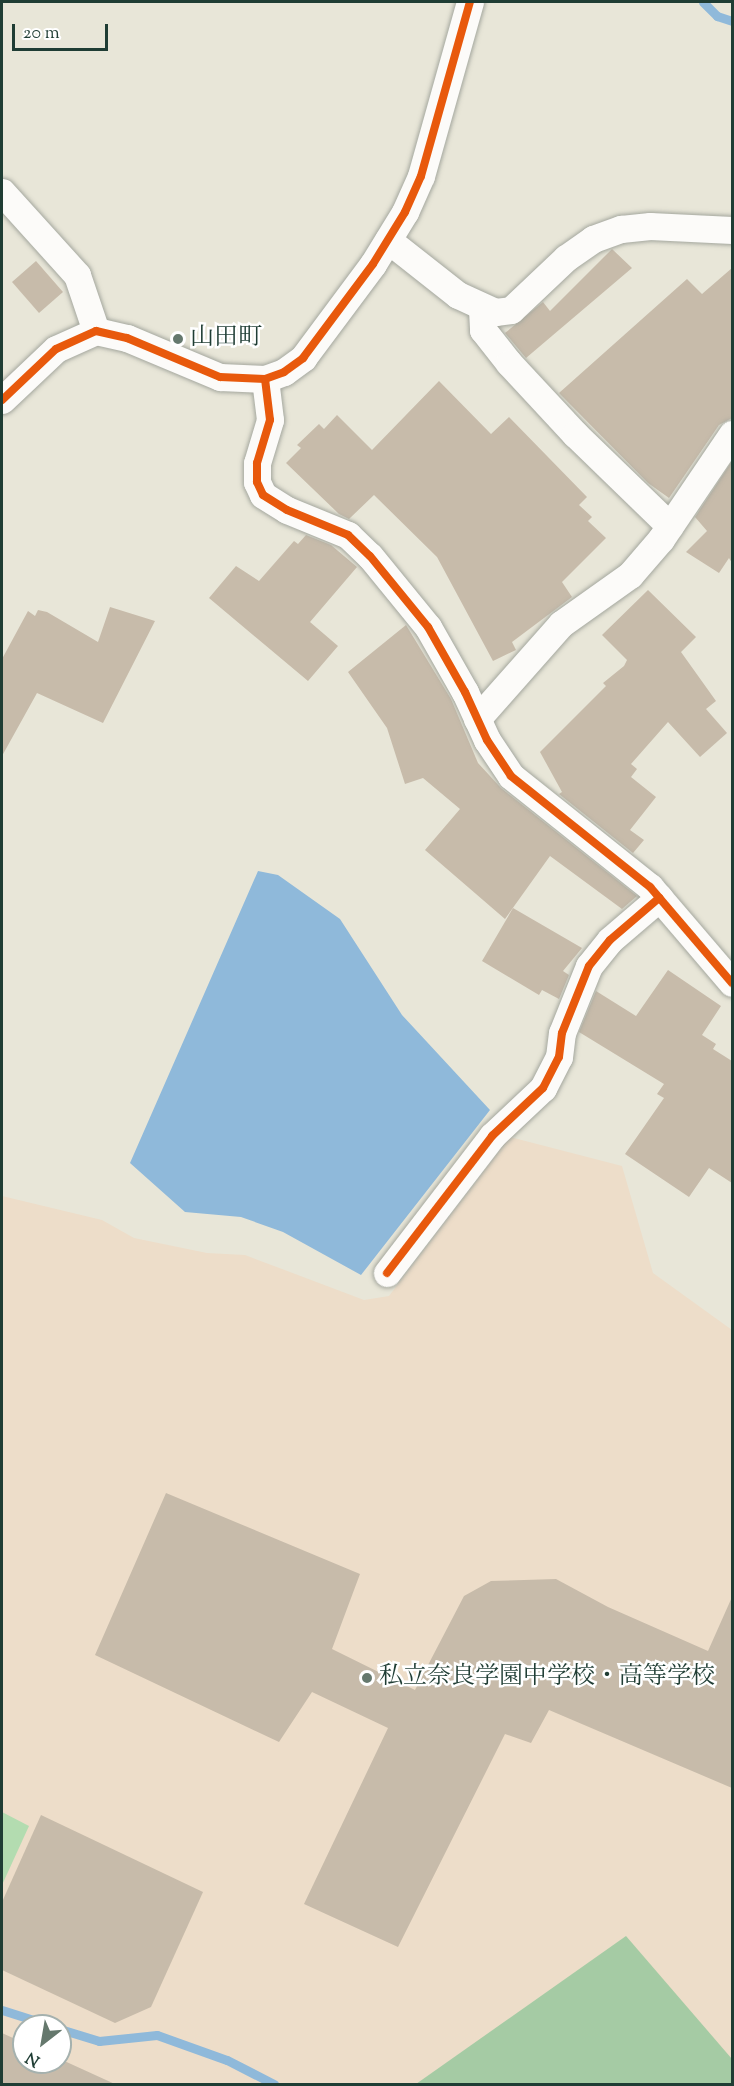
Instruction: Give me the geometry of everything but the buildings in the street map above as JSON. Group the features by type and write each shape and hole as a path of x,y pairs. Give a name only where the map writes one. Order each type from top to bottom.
{"street":[{"path":"2,400 56,349 96,331 127,338 220,377 265,379 290,367 323,335 388,240 421,176 470,2"},
{"path":"2,192 76,275 96,331"},
{"path":"388,240 482,309 511,310 566,258 593,239 621,229 650,226 732,231"},
{"path":"482,309 483,330 509,363 575,434 670,526"},
{"path":"265,379 270,420 257,463 257,482 263,495 287,510 348,535 370,556 428,627 477,719 512,776 659,898 732,983"},
{"path":"477,719 561,624 630,575 670,526 732,434"},
{"path":"387,1273 492,1136 548,1082 589,966 610,940 659,898"}],"shaded area":[{"name":"私立奈良学園中学校・高等学校","path":"510,1137 622,1166 653,1273 732,1330 732,2084 2,2084 2,1196 102,1220 134,1238 207,1253 245,1255 364,1300 389,1296"}],"green space":[{"path":"2,1812 29,1826 2,1885"},
{"path":"626,1936 732,2059 732,2084 416,2084"}],"water":[{"path":"258,871 278,875 340,919 402,1015 490,1110 361,1275 283,1232 241,1217 185,1212 130,1163"}],"waterway":[{"path":"703,2 717,16 732,21"},
{"path":"2,2010 14,2014"},
{"path":"72,2033 99,2041 157,2035 227,2060 274,2084"}],"cycle path":[{"path":"2,400 56,349 96,331 127,338 220,377 265,379 284,372 303,358 373,264 405,212 421,176 470,2"},
{"path":"265,379 270,420 257,463 257,482 263,495 287,510 348,535 370,556 428,627 465,692 487,740 511,776 650,887 732,983"},
{"path":"387,1273 492,1136 543,1088 559,1057 562,1033 589,966 610,940 659,898"}],"place":[{"name":"山田町","path":"178,339"},
{"name":"私立奈良学園中学校・高等学校","path":"367,1678"}]}
